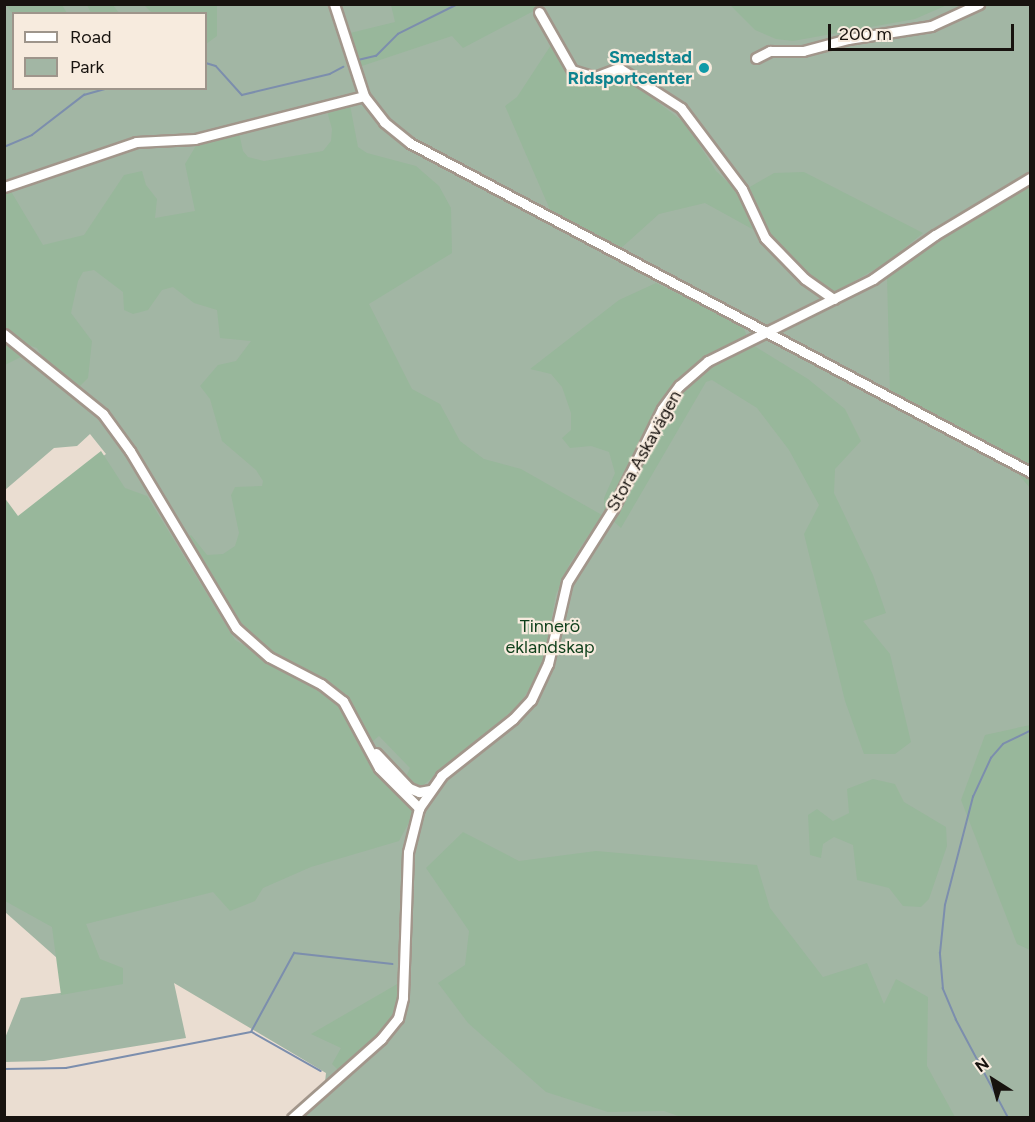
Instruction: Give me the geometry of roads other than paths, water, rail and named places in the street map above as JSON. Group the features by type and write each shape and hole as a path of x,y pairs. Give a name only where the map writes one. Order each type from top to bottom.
{"street":[{"path":"334,4 364,96 384,122 410,143 764,334 1030,472"},
{"path":"756,58 770,51 803,51 848,39 931,26 979,4"},
{"path":"539,12 572,70 595,77 619,68 681,108 749,199 765,238 805,279 834,299"},
{"path":"4,187 136,142 195,139 364,96"},
{"name":"Stora Askavägen","path":"292,1118 381,1040 398,1018 403,998 408,852 419,808 429,790 531,700 548,664 567,582 626,486 670,397 700,366 873,279 972,211 1030,178"},
{"path":"4,334 97,408 114,427 236,628 269,657 335,693 351,711 379,768 419,808"},
{"path":"366,741 404,784 419,792 429,790"}],"waterway":[{"path":"358,60 376,56 398,34 458,4"},
{"path":"207,63 216,66 242,95 330,74 343,67"},
{"path":"4,147 32,135 84,95 102,90"},
{"path":"1008,1118 956,1020 943,989 940,953 945,905 973,797 991,758 1003,744 1030,731"},
{"path":"4,1069 66,1068 251,1032 294,953 392,964"},
{"path":"252,1032 321,1071"}],"place":[{"name":"Smedstad Ridsportcenter","path":"704,68"}],"park label":[{"name":"Tinnerö eklandskap","path":"550,637"}]}
